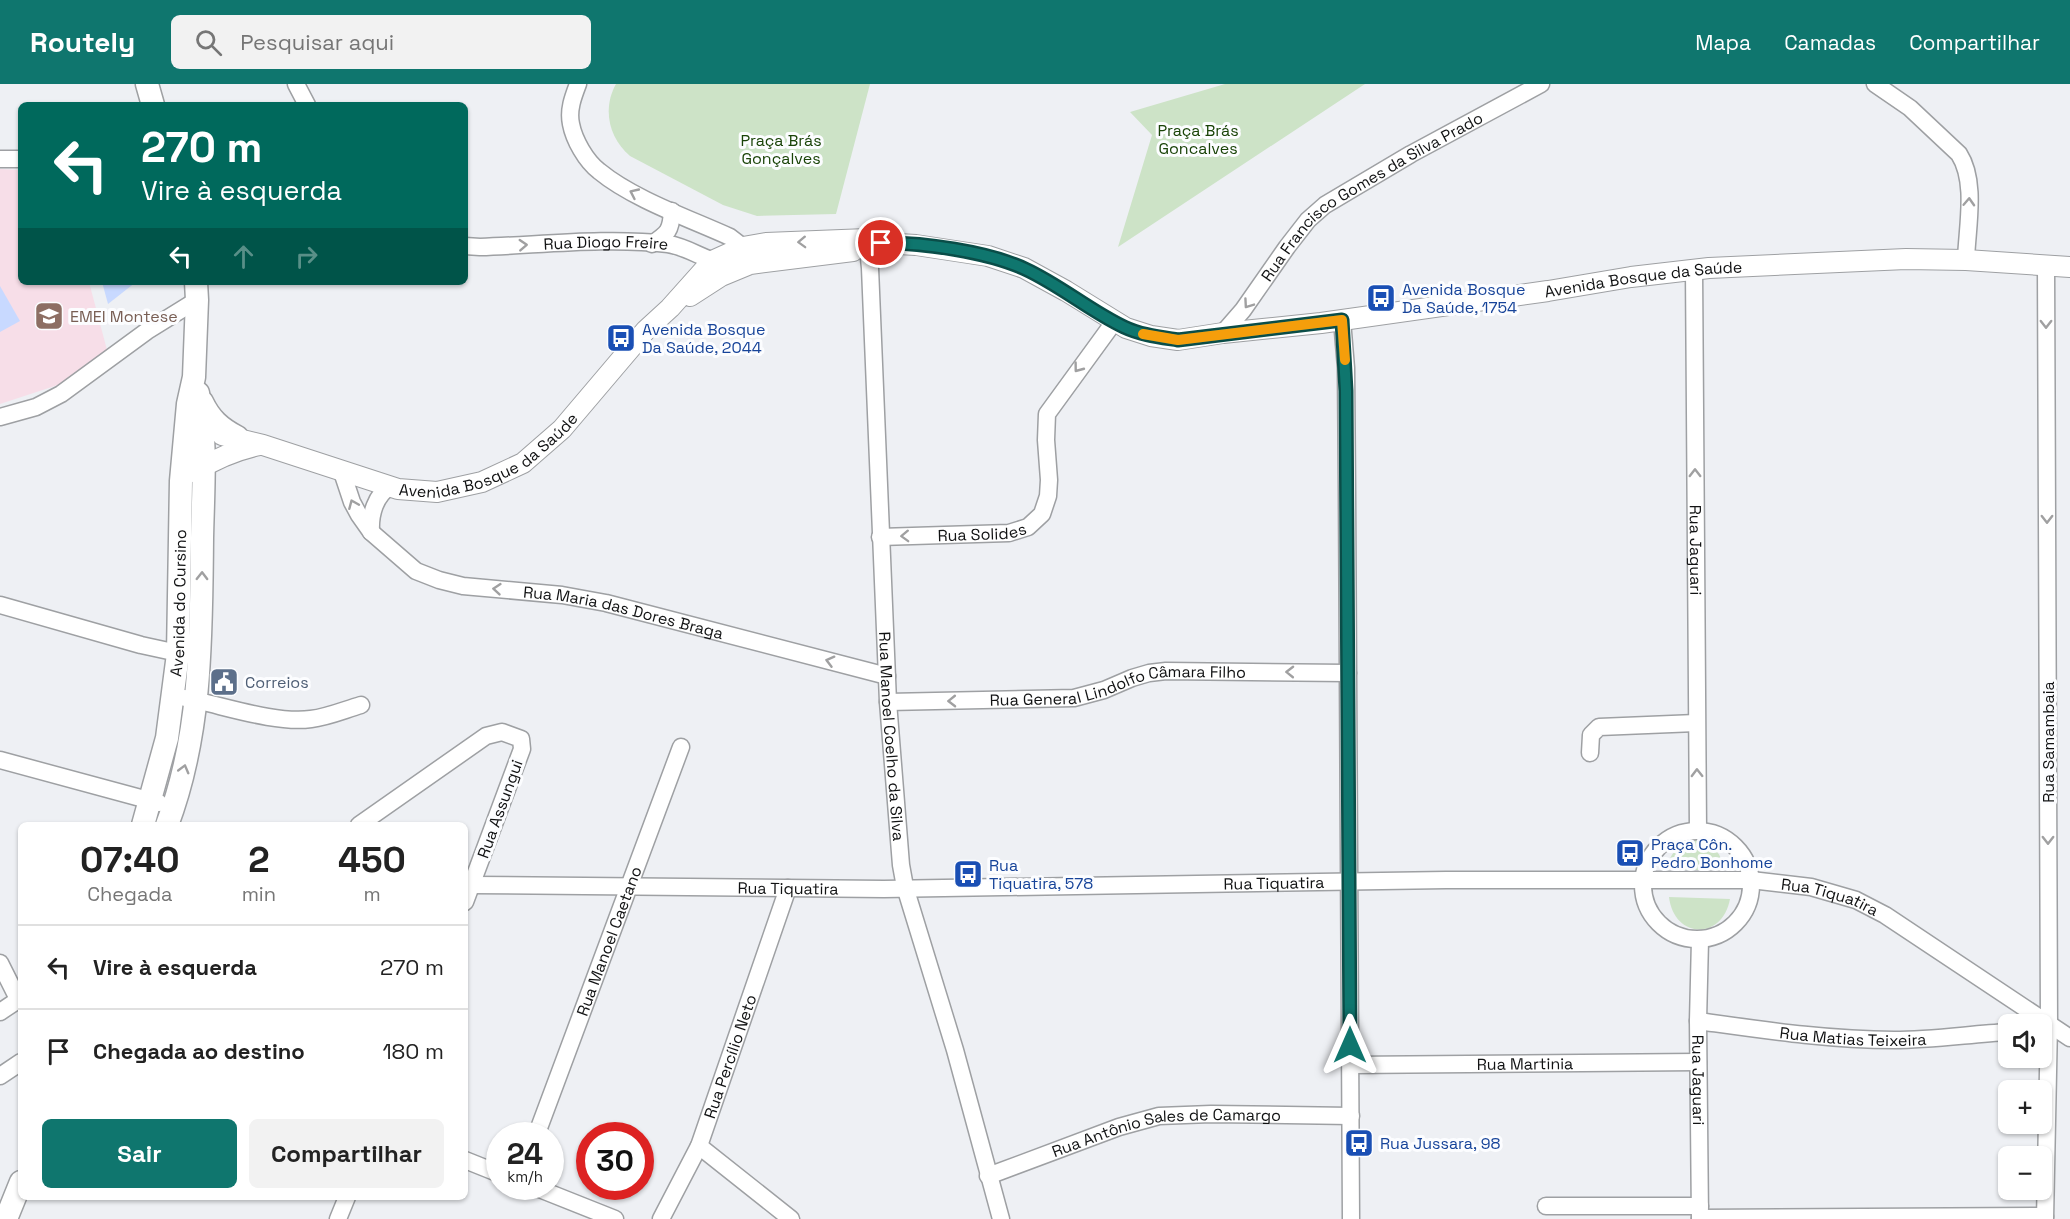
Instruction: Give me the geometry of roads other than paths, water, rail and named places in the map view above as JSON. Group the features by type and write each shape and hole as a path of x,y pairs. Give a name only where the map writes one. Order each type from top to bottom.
{"main road":[{"path":"147,84 152,102"},
{"name":"Avenida do Cursino","path":"144,822 167,738 173,695 189,656 203,466 203,434 196,386 196,291"},
{"path":"196,386 210,417 224,430 237,437"},
{"name":"Avenida do Cursino","path":"170,816 191,742 196,700 189,656 181,481 188,404 196,386"},
{"path":"6,1219 18,1189"}],"street":[{"path":"296,84 305,102"},
{"path":"578,84 570,107 571,124 578,144 596,169 622,187 730,237 745,259"},
{"name":"Rua Francisco Gomes da Silva Prado","path":"1223,333 1243,310 1308,220 1325,205 1411,154 1541,84"},
{"path":"1875,84 1910,108 1959,154 1964,162 1969,177 1966,260"},
{"path":"0,159 18,159"},
{"path":"652,244 667,234 671,228 672,211"},
{"name":"Rua Diogo Freire","path":"468,246 480,248 602,242 652,244 679,246 712,261"},
{"name":"Avenida Bosque da Saúde","path":"203,434 237,437 391,486 437,492 482,482 523,463 562,429 646,330 670,308 712,261 872,244 916,245 988,256 1024,268 1126,328 1151,336 1178,340 1342,320 1631,277 1694,276 1835,261 1906,259 1966,260 2070,267"},
{"name":"Rua Manoel Coelho da Silva","path":"872,244 880,537 897,839 905,887 955,1050 1001,1219"},
{"name":"Avenida Bosque da Saúde","path":"670,308 745,259"},
{"name":"Rua Samambaia","path":"2046,266 2046,1014"},
{"name":"Rua Jaguari","path":"1694,276 1698,831"},
{"path":"0,417 36,407 61,394 147,331 196,291"},
{"path":"1342,320 1346,368 1351,1219"},
{"name":"Rua Solides","path":"880,537 1009,533 1022,530 1035,521 1042,514 1048,496 1047,414 1114,322"},
{"path":"183,446 203,434"},
{"path":"181,481 227,454 263,445"},
{"name":"Rua Maria das Dores Braga","path":"342,472 352,502 371,532 416,571 439,580 463,586 562,595 606,603 887,676"},
{"path":"371,532 370,524 375,507 382,493 391,486"},
{"path":"0,605 189,656"},
{"name":"Rua General Lindolfo Câmara Filho","path":"888,702 1074,698 1104,690 1149,673 1166,671 1348,673"},
{"path":"173,695 258,714 298,719 331,715 361,705"},
{"path":"1590,753 1591,735 1599,727 1696,723"},
{"name":"Rua Assungui","path":"363,822 486,736 502,732 521,740 522,749 468,895"},
{"name":"Rua Manoel Caetano","path":"541,1122 681,747"},
{"path":"0,760 151,800 170,816"},
{"path":"1698,831 1717,835 1734,845 1746,861 1751,880 1749,902 1738,922 1720,935 1700,940 1675,936 1656,922 1645,902 1642,879 1646,864 1658,846 1676,835 1698,831"},
{"name":"Rua Tiquatira","path":"472,885 884,889 1349,882 1751,880 1811,887 1856,900 1885,915 2027,1014"},
{"name":"Rua Percílio Neto","path":"661,1219 699,1146 788,888"},
{"name":"Rua Jaguari","path":"1700,940 1698,1021 1700,1214"},
{"path":"0,963 18,995"},
{"path":"0,1012 18,1000"},
{"name":"Rua Matias Teixeira","path":"1698,1021 1823,1037 1868,1040 1998,1033"},
{"name":"Rua Tiquatira","path":"2052,1030 2070,1038"},
{"name":"Rua Martinia","path":"1351,1065 1698,1062"},
{"path":"0,1076 18,1064"},
{"name":"Rua Samambaia","path":"2045,1217 2046,1068"},
{"name":"Rua Antônio Sales de Camargo","path":"988,1176 1119,1127 1159,1116 1211,1114 1350,1116"},
{"path":"699,1146 791,1219"},
{"path":"468,1161 486,1168"},
{"path":"564,1199 615,1219"},
{"path":"338,1219 346,1200"},
{"path":"1546,1206 1700,1214 2045,1217"}],"place":[{"name":"Avenida Bosque Da Saúde, 1754","path":"1381,298"},
{"name":"EMEI Montese","path":"49,316"},
{"name":"Avenida Bosque Da Saúde, 2044","path":"621,338"},
{"name":"Correios","path":"224,682"},
{"name":"Praça Côn. Pedro Bonhome","path":"1630,853"},
{"name":"Rua Tiquatira, 578","path":"968,874"},
{"name":"Rua Jussara, 98","path":"1359,1143"}],"park label":[{"name":"Praça Brás Goncalves","path":"1198,139"},
{"name":"Praça Brás Gonçalves","path":"781,149"}]}
